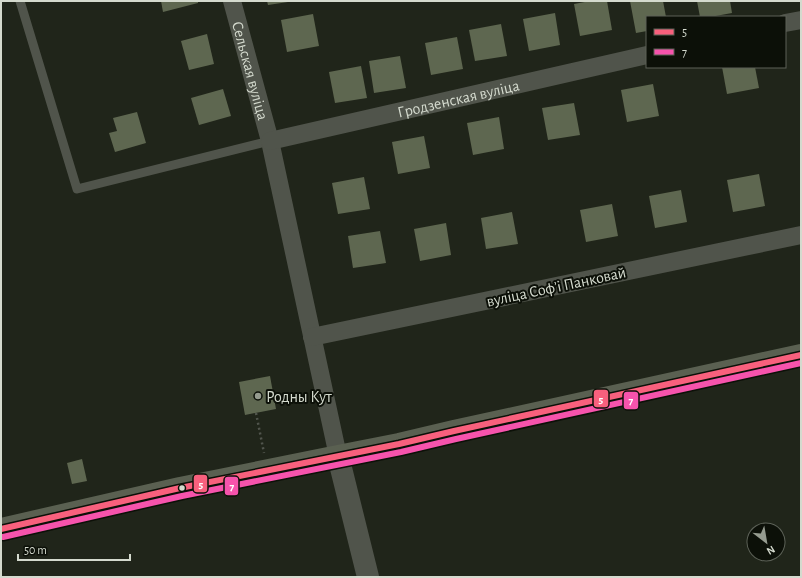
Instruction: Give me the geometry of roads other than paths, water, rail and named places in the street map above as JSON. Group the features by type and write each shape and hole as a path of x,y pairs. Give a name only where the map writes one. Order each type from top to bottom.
{"main road":[{"path":"1,529 180,488 399,444 801,355"}],"street":[{"name":"Сельская вуліца","path":"232,1 270,141 338,456"},
{"path":"786,24 801,20"},
{"name":"Гродзенская вуліца","path":"270,141 646,55"},
{"name":"вуліца Софʼі Панковай","path":"312,337 801,235"},
{"path":"338,456 368,577"}],"lane":[{"path":"20,1 77,188 270,141"}],"place":[{"name":"Родны Кут","path":"258,396"}]}
